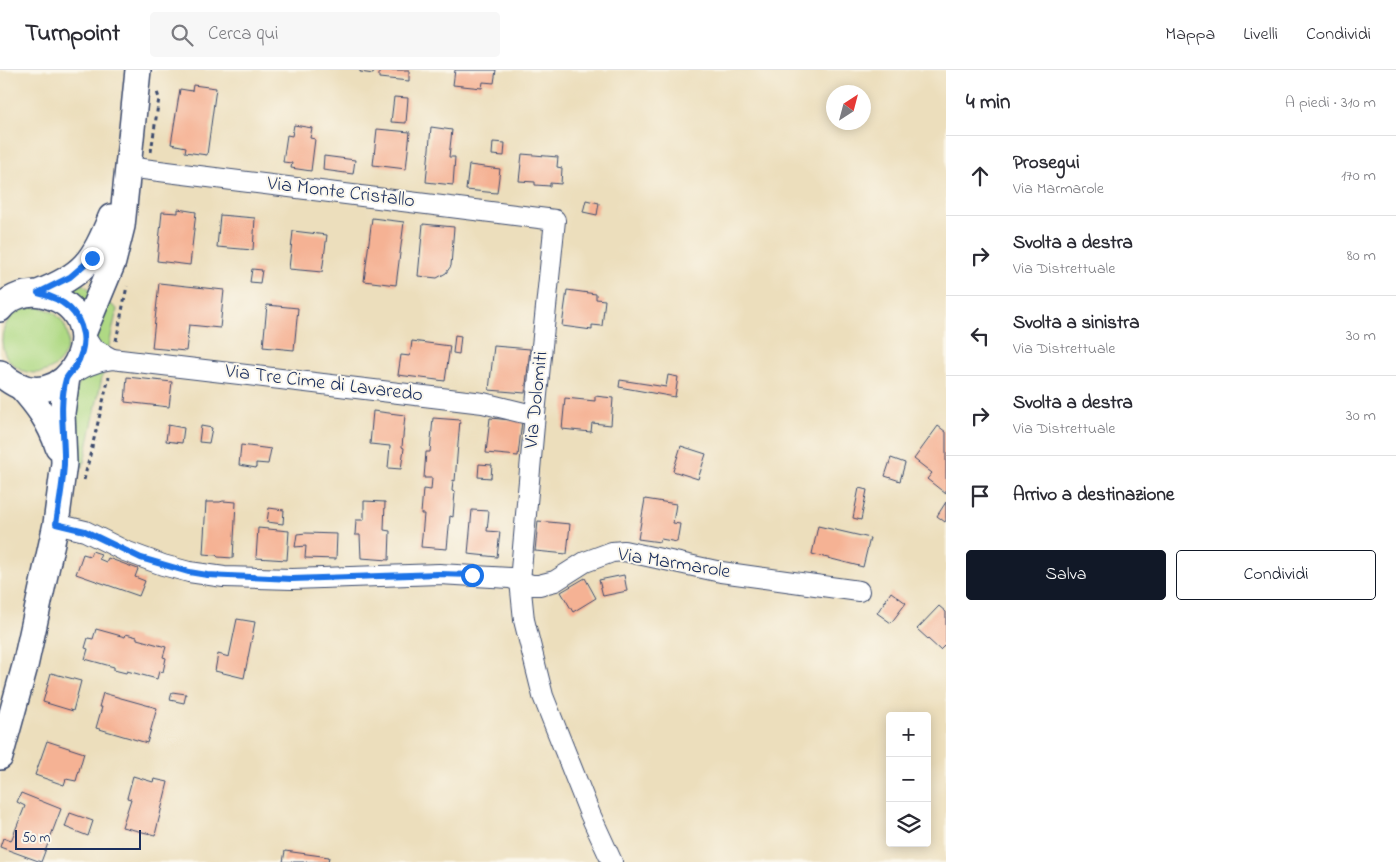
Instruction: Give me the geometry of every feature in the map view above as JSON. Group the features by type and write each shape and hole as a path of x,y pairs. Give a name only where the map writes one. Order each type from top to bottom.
{"main road":[{"path":"10,380 32,389 45,388 67,377 77,365 82,350 83,334 113,262 122,226 134,168 146,78"},
{"path":"38,293 70,277 92,258 100,246 134,168"},
{"path":"1,306 13,298 26,294 38,293 54,297 68,306 78,319 83,334"},
{"path":"0,757 25,666 56,524 64,463 62,413 67,377"},
{"path":"10,380 44,415 53,432 64,463"}],"street":[{"name":"Via Monte Cristallo","path":"134,168 555,220"},
{"name":"Via Dolomiti","path":"555,220 520,581 524,620 542,696 590,814 612,862"},
{"name":"Via Tre Cime di Lavaredo","path":"83,334 92,348 111,364"},
{"name":"Via Tre Cime di Lavaredo","path":"67,377 97,361 483,403 535,414"},
{"name":"Via Marmarole","path":"56,524 85,531 141,558 189,572 207,575 292,579 439,574 510,578 532,585 547,584 585,562 612,552 624,551 720,572 859,591"}],"path":[{"path":"134,168 153,149 160,98 146,78"},
{"path":"82,490 111,364"}],"green space":[{"path":"78,281 92,291 84,308 68,293"},
{"path":"106,301 117,309 108,350 99,344 94,333"},
{"path":"35,307 47,310 58,317 65,328 68,340 65,352 58,363 47,370 35,373 23,370 12,363 5,352 2,340 5,328 12,317 23,310"},
{"path":"104,368 83,467 76,463 74,405 76,393 79,383 85,375"}],"building":[{"path":"360,70 374,70 373,74 360,72"},
{"path":"379,70 409,70 409,81 379,78"},
{"path":"455,70 496,70 494,83 483,82 482,88 453,85"},
{"path":"193,85 216,88 207,155 185,152 186,147 171,144 180,89 192,91"},
{"path":"394,97 408,98 406,123 391,122"},
{"path":"294,125 312,128 310,138 315,139 311,171 291,168 292,163 283,162 287,135 292,136"},
{"path":"431,127 452,130 449,157 455,157 453,185 426,182"},
{"path":"377,129 410,132 406,169 373,165"},
{"path":"493,142 505,143 504,156 492,155"},
{"path":"522,154 558,157 557,167 562,168 561,184 550,183 550,186 535,185 535,182 519,181"},
{"path":"324,156 355,160 353,174 323,170"},
{"path":"469,165 500,169 497,193 466,190"},
{"path":"586,200 599,203 597,215 583,212"},
{"path":"178,209 196,212 190,265 157,261 162,212 178,213"},
{"path":"220,215 255,218 253,250 217,247"},
{"path":"372,218 404,222 396,285 364,281"},
{"path":"423,224 454,227 451,266 446,273 437,278 418,276"},
{"path":"293,231 327,235 322,272 289,269"},
{"path":"252,269 262,270 260,283 250,282"},
{"path":"159,283 224,290 220,328 189,325 186,351 152,348"},
{"path":"567,290 596,294 596,299 605,300 602,326 592,325 592,330 562,326"},
{"path":"267,305 298,308 294,350 263,347"},
{"path":"455,335 461,336 459,354 453,353"},
{"path":"412,341 450,346 445,381 398,375 401,355 410,356"},
{"path":"494,346 530,349 525,393 489,390"},
{"path":"668,375 678,377 675,397 619,387 620,380 666,387"},
{"path":"127,377 172,382 169,407 125,402"},
{"path":"595,396 613,398 611,425 592,423 591,432 562,429 565,398 595,401"},
{"path":"373,411 405,415 401,469 388,468 390,446 370,444"},
{"path":"433,418 460,420 455,481 453,480 452,491 455,492 453,517 450,516 447,549 421,547 424,514 421,514 423,489 431,490 432,478 424,478 426,452 430,452"},
{"path":"490,418 522,421 518,456 486,453"},
{"path":"168,425 184,428 182,443 166,441"},
{"path":"201,426 212,428 209,443 199,442"},
{"path":"938,426 946,432 946,494 927,479 932,473 914,459"},
{"path":"241,445 271,449 268,464 256,463 256,468 239,465"},
{"path":"681,446 706,454 698,479 673,471"},
{"path":"891,458 905,463 900,481 885,476"},
{"path":"479,464 492,465 491,478 478,477"},
{"path":"859,488 867,490 861,520 853,518"},
{"path":"645,499 676,504 673,523 680,524 677,542 661,539 660,542 638,539"},
{"path":"364,501 385,502 384,530 390,531 389,560 361,558 360,535 355,535 356,520 364,520"},
{"path":"206,502 236,502 233,558 203,554"},
{"path":"946,502 946,520 945,522 937,516"},
{"path":"269,508 284,510 283,524 267,522"},
{"path":"472,510 489,511 487,531 500,532 497,557 468,554"},
{"path":"538,521 570,524 567,554 535,551"},
{"path":"818,526 870,538 863,567 812,554"},
{"path":"258,528 289,531 287,560 256,558"},
{"path":"297,534 337,534 336,559 305,558 306,546 295,547"},
{"path":"92,551 101,554 99,559 106,562 108,558 138,569 135,577 145,581 139,596 76,574 83,554 90,556"},
{"path":"624,575 627,591 603,596 599,580"},
{"path":"585,578 596,598 573,612 561,592"},
{"path":"891,592 906,603 891,623 877,613"},
{"path":"939,606 946,612 946,644 940,650 917,629"},
{"path":"237,619 255,622 244,678 215,671 218,654 229,657"},
{"path":"96,629 125,637 126,634 166,647 163,657 166,658 163,672 159,671 157,679 127,671 126,673 114,670 114,667 85,659 88,649 85,648 88,638 93,639"},
{"path":"51,673 81,681 73,711 43,702"},
{"path":"172,692 186,694 184,703 170,700"},
{"path":"103,693 157,708 147,743 96,728 102,707 99,707"},
{"path":"47,741 84,753 76,781 66,779 64,785 35,775"},
{"path":"133,776 153,782 154,779 168,782 155,835 122,827 131,799 127,798"},
{"path":"21,793 61,809 41,862 0,847 3,838 11,841 25,806 17,802"},
{"path":"70,813 93,821 88,836 65,827"},
{"path":"285,851 329,857 328,862 283,862"}],"route":[{"path":"92,258 70,277 38,293 54,297 68,306 78,319 83,334 82,350 77,365 67,377 65,389 62,413 64,463 56,524 85,531 141,558 189,572 207,575 324,579 439,574 472,575"}]}
